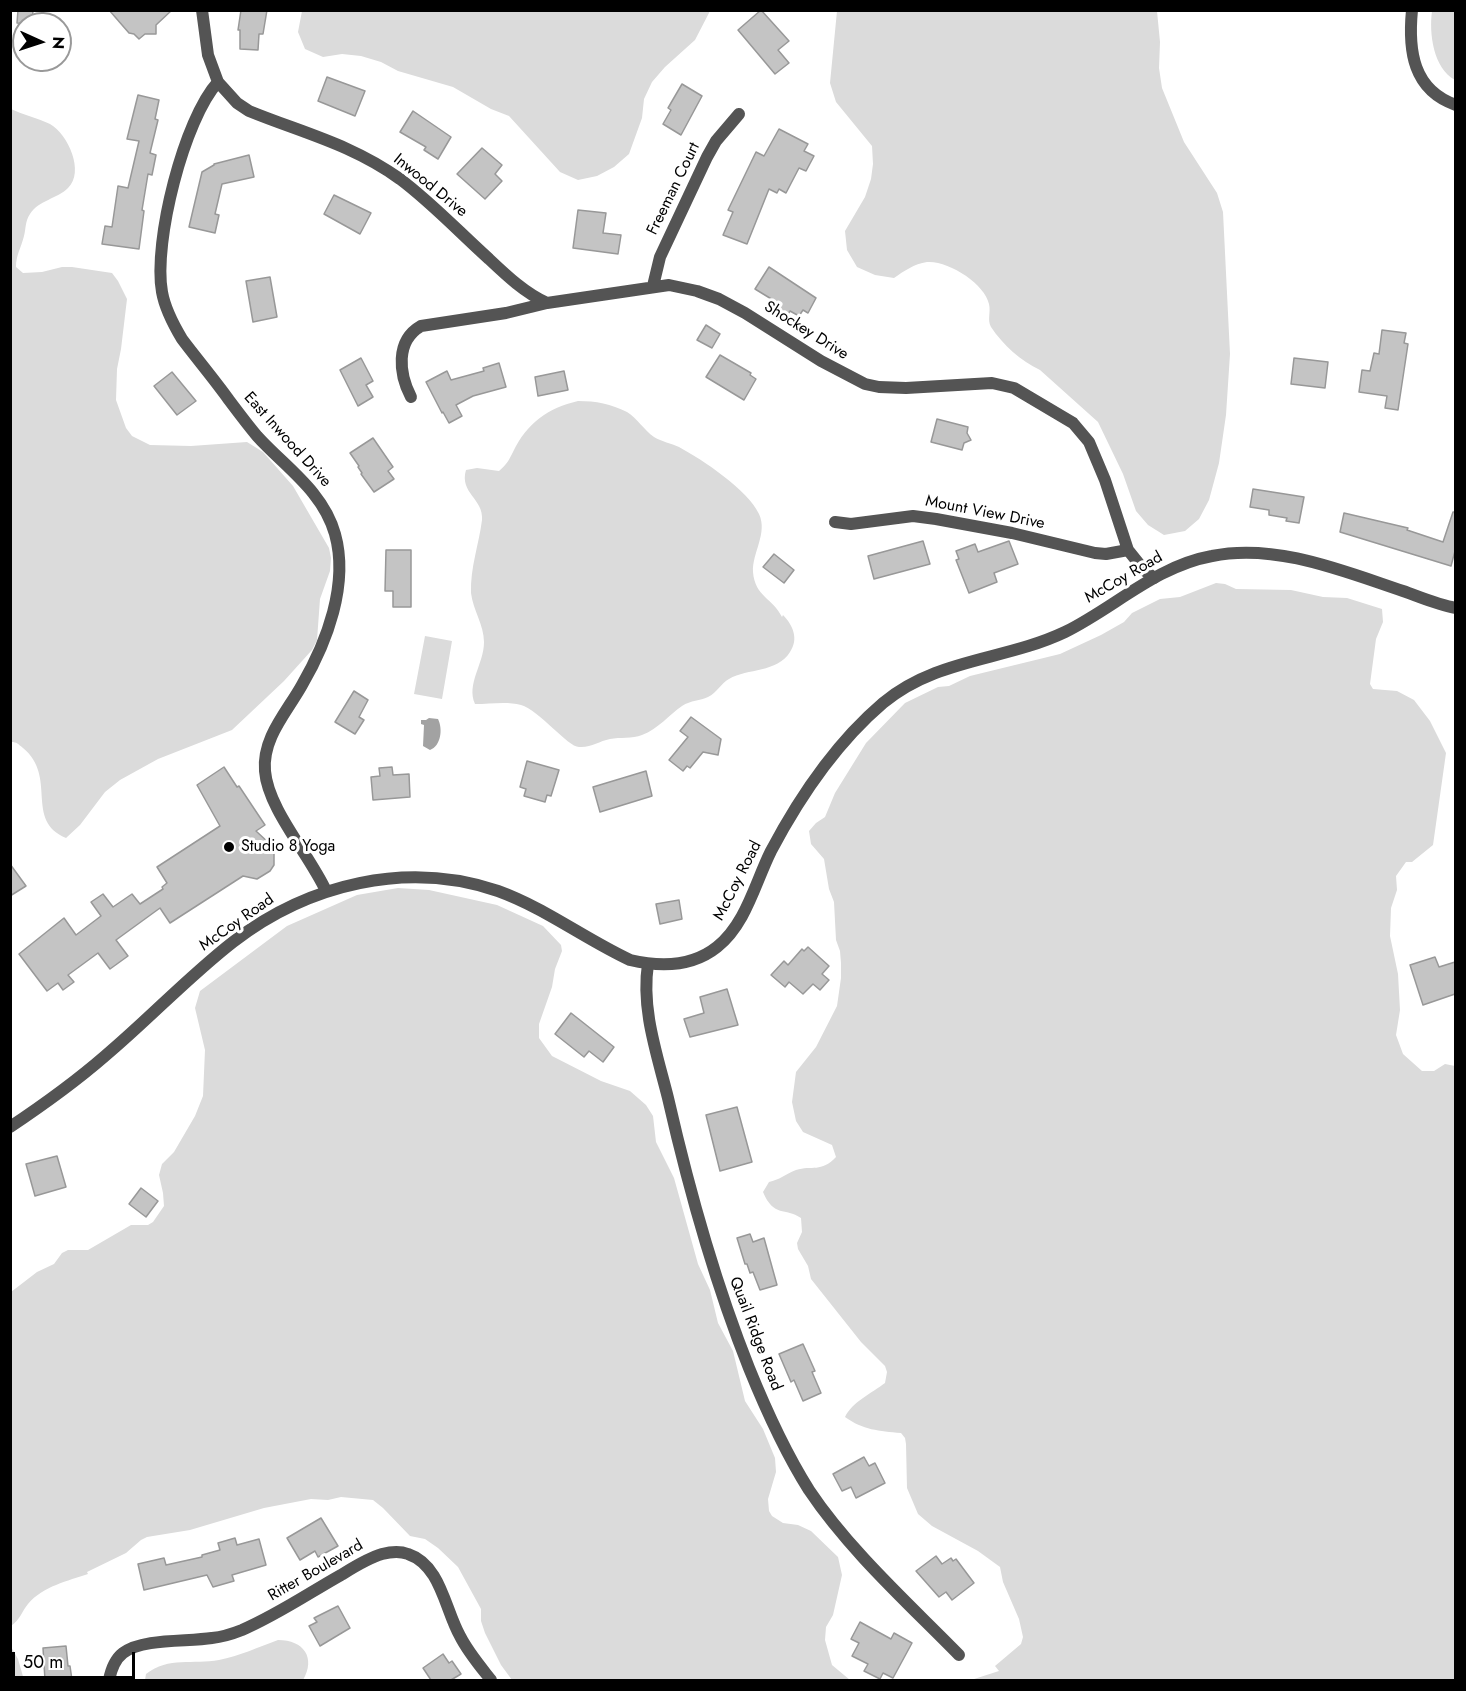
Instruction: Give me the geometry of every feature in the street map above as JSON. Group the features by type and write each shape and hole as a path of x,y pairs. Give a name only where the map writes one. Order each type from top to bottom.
{"street":[{"path":"202,10 208,55 218,82"},
{"path":"1412,10 1412,42 1417,72 1426,86 1438,97 1455,105"},
{"name":"Inwood Drive","path":"218,82 237,103 249,111 331,141 399,178 442,214 505,274 535,298 548,303"},
{"name":"East Inwood Drive","path":"218,82 208,93 199,109 177,170 163,240 160,271 162,294 172,321 182,339 257,436 311,490 321,503 335,533 339,569 332,616 315,661 268,743 264,762 268,787 274,804 310,860 326,891"},
{"name":"Freeman Court","path":"653,286 660,257 707,157 716,141 739,114"},
{"name":"Shockey Drive","path":"411,397 404,383 401,369 402,354 405,341 412,331 421,326 653,286 682,287 719,299 821,361 865,384 899,388 992,383 1014,388 1034,398 1073,423 1089,442 1102,472 1128,550 1154,578"},
{"name":"Mount View Drive","path":"835,522 852,524 913,516 1012,533 1095,553 1106,554 1128,550"},
{"name":"McCoy Road","path":"10,1126 41,1106 106,1056 199,970 235,941 290,906 326,891 367,881 408,877 437,878 468,883 497,891 526,903 630,960 667,965 704,955 717,947 732,932 771,851 815,780 837,751 884,703 914,682 931,674 1014,651 1065,632 1154,578 1190,561 1231,553 1273,554 1350,574 1455,608"},
{"name":"Quail Ridge Road","path":"648,964 646,993 649,1019 681,1158 719,1287 776,1430 808,1488 844,1536 959,1655"},
{"name":"Ritter Boulevard","path":"109,1680 116,1660 122,1653 132,1648 144,1644 213,1638 234,1633 272,1616 379,1554 394,1551 408,1554 421,1561 430,1571 459,1634 470,1653 491,1680"}],"shaded area":[{"path":"302,10 710,11 695,40 652,82 644,99 642,118 629,154 614,167 597,176 578,180 560,172 509,116 491,109 453,87 398,71 381,62 361,56 342,54 323,57 305,49 298,32"},
{"path":"837,11 1157,11 1162,88 1184,142 1217,193 1223,212 1230,354 1226,415 1219,463 1209,500 1199,519 1185,531 1164,535 1148,525 1136,511 1123,474 1098,422 1040,370 1019,357 1001,340 991,327 986,296 973,281 955,269 936,262 918,264 894,278 875,275 857,267 847,250 845,231 865,197 871,179 872,146 836,102 830,83"},
{"path":"1432,11 1455,11 1455,80 1437,59 1432,39"},
{"path":"11,109 57,129 68,144 75,163 73,181 68,188 34,209 27,219 16,267 23,273 72,267 112,273 118,281 127,299 117,369 116,400 126,428 132,436 150,445 191,446 247,442 263,452 293,486 329,548 331,558 330,571 320,599 317,640 312,650 284,681 232,730 158,759 120,780 105,792 80,825 66,838 54,830 46,820 39,772 33,759 19,744 11,742"},
{"path":"578,401 603,404 627,412 654,437 679,447 700,460 724,476 745,495 759,514 762,528 753,565 754,580 761,592 790,623 794,632 793,647 778,664 729,679 711,695 682,706 658,726 642,735 610,739 583,747 568,741 536,714 521,705 475,704 474,681 484,642 472,599 471,584 482,513 466,485 465,478 466,470 477,468 499,471 508,462 532,425 557,408"},
{"path":"1216,583 1236,589 1291,590 1323,597 1347,598 1382,609 1383,622 1376,639 1370,684 1373,689 1397,691 1414,700 1430,721 1446,753 1433,845 1412,862 1406,862 1396,876 1397,890 1391,908 1390,936 1398,974 1400,1010 1396,1035 1403,1054 1422,1071 1434,1071 1445,1064 1455,1066 1455,1680 971,1680 999,1671 995,1666 1021,1644 1023,1637 1019,1619 1003,1582 1000,1567 978,1551 932,1526 918,1514 907,1488 906,1444 901,1433 865,1427 845,1417 857,1402 885,1383 887,1372 885,1366 861,1342 811,1279 808,1266 797,1243 802,1232 801,1218 776,1209 763,1192 769,1182 796,1170 826,1165 836,1157 832,1145 803,1132 796,1121 792,1102 796,1072 816,1047 837,1006 841,978 834,902 829,889 824,859 811,844 809,831 825,817 835,793 866,743 905,703 938,687 949,686 970,676 1060,654 1101,635 1124,622 1132,613 1160,599 1180,597"},
{"path":"425,636 452,641 442,699 414,694"},
{"path":"438,719 441,732 437,745 430,750 423,746 424,725 421,724 421,720"},
{"path":"398,888 429,890 497,905 543,926 561,945 562,951 555,969 552,987 539,1024 539,1038 552,1056 601,1081 630,1091 646,1105 653,1116 656,1142 674,1178 698,1264 710,1290 718,1323 733,1351 745,1401 763,1429 775,1458 776,1472 768,1499 769,1511 772,1516 783,1523 798,1525 811,1531 838,1557 842,1575 833,1615 826,1627 825,1640 832,1665 850,1680 512,1680 501,1665 485,1633 481,1621 481,1609 458,1567 425,1539 410,1536 373,1500 341,1497 328,1500 311,1499 264,1508 190,1530 147,1537 126,1553 87,1572 88,1574 41,1593 28,1604 11,1626 11,1292 37,1272 54,1264 62,1253 68,1250 88,1250 131,1225 148,1225 153,1222 164,1206 159,1175 162,1164 174,1152 195,1116 203,1096 205,1050 195,1008 200,991 287,926 357,895"},
{"path":"278,1640 295,1643 305,1652 308,1664 303,1680 145,1680 146,1674 163,1665 219,1660"},
{"path":"10,1645 18,1659 24,1680 11,1680"}],"building":[{"path":"18,10 33,10 33,12 18,12"},
{"path":"109,10 172,10 156,25 156,34 145,34 139,39 129,33"},
{"path":"241,10 267,10 263,34 259,34 258,50 240,49 240,30 238,30"},
{"path":"761,10 789,41 778,50 789,63 775,74 738,30"},
{"path":"327,77 365,91 355,116 318,101"},
{"path":"682,84 702,96 681,135 663,124 671,110 668,108"},
{"path":"138,95 159,100 155,119 158,120 150,153 156,155 152,175 148,174 139,249 102,244 105,226 112,227 118,186 128,188 139,141 127,139"},
{"path":"413,111 451,137 438,159 424,150 426,147 400,132"},
{"path":"779,129 808,144 804,151 814,156 806,171 799,168 786,193 779,189 777,193 769,189 747,244 723,235 733,212 728,210 756,152 764,156"},
{"path":"482,148 502,165 495,174 502,181 485,199 457,174"},
{"path":"249,155 254,177 222,184 215,214 219,215 215,233 189,227 202,172 214,164"},
{"path":"334,195 371,213 360,234 324,214"},
{"path":"578,210 606,213 603,233 621,235 618,254 573,248"},
{"path":"769,267 816,298 808,313 803,310 799,316 790,311 788,314 771,304 773,300 755,289"},
{"path":"270,277 277,317 253,322 246,281"},
{"path":"706,325 720,334 712,348 697,340"},
{"path":"1382,330 1406,333 1404,343 1408,344 1398,410 1385,408 1387,396 1359,392 1362,370 1370,371 1374,353 1379,354"},
{"path":"720,355 751,373 750,375 756,379 744,400 706,377"},
{"path":"361,358 373,381 366,385 373,397 358,406 340,370"},
{"path":"1294,358 1328,362 1325,388 1291,384"},
{"path":"499,363 506,387 473,396 456,405 462,416 449,423 426,382 447,371 451,380 484,371 483,368"},
{"path":"564,371 568,390 538,396 535,377"},
{"path":"172,372 196,401 177,415 154,386"},
{"path":"937,419 968,427 967,433 971,440 964,443 962,450 931,442"},
{"path":"373,438 393,467 388,471 394,479 374,492 350,453"},
{"path":"1253,489 1304,497 1299,523 1269,515 1269,510 1250,507"},
{"path":"1453,512 1455,512 1455,551 1451,566 1340,532 1344,513 1408,528 1407,530 1443,542"},
{"path":"923,541 930,564 874,579 868,556"},
{"path":"1009,541 1018,564 994,573 997,582 969,593 956,560 959,559 956,551 975,544 978,552"},
{"path":"386,550 411,550 411,607 393,607 393,591 385,591"},
{"path":"774,554 794,570 784,583 763,567"},
{"path":"354,691 368,700 359,717 364,720 355,734 335,722"},
{"path":"691,717 721,739 718,755 703,752 690,768 687,766 683,771 669,760 688,737 680,731"},
{"path":"527,761 559,770 551,796 547,795 545,802 524,796 526,789 520,787"},
{"path":"224,767 265,825 256,831 274,851 274,865 270,871 257,879 243,876 170,923 160,908 116,940 128,956 110,969 98,953 68,975 74,982 63,990 58,983 47,991 19,954 64,918 76,935 101,916 91,902 103,894 113,907 132,894 140,904 163,889 162,887 167,883 157,867 220,826 197,785"},
{"path":"392,767 393,775 409,774 410,797 373,800 371,777 380,776 379,768"},
{"path":"646,771 652,796 600,812 593,787"},
{"path":"10,864 26,886 10,896"},
{"path":"679,900 682,919 660,924 656,904"},
{"path":"808,947 829,966 822,974 829,980 820,990 813,984 803,994 789,982 785,987 771,975 784,961 788,965 802,949 804,951"},
{"path":"1435,957 1439,967 1455,962 1455,994 1423,1005 1410,965"},
{"path":"727,989 738,1025 690,1037 684,1019 704,1013 700,997"},
{"path":"571,1013 614,1047 603,1062 589,1051 584,1057 555,1034"},
{"path":"737,1107 752,1162 720,1171 706,1115"},
{"path":"57,1156 66,1187 35,1196 26,1164"},
{"path":"141,1188 158,1201 146,1217 129,1204"},
{"path":"750,1234 753,1242 764,1238 777,1285 760,1290 753,1272 750,1273 745,1264 737,1238"},
{"path":"803,1344 815,1371 812,1372 821,1393 803,1401 794,1380 791,1382 779,1354"},
{"path":"864,1457 869,1466 875,1463 885,1483 856,1498 851,1487 842,1491 833,1474"},
{"path":"321,1518 338,1546 318,1557 315,1551 300,1560 287,1538"},
{"path":"235,1538 237,1545 259,1539 266,1565 232,1575 234,1581 213,1587 207,1575 144,1590 138,1564 164,1558 166,1565 202,1557 202,1555 220,1550 218,1543"},
{"path":"936,1556 942,1564 951,1558 953,1561 956,1559 974,1583 952,1600 946,1592 939,1597 916,1571"},
{"path":"338,1606 350,1628 320,1646 309,1626 317,1622 314,1618"},
{"path":"860,1622 891,1639 894,1633 912,1643 893,1678 883,1673 880,1679 864,1671 868,1664 852,1656 859,1643 851,1639"},
{"path":"66,1646 72,1680 45,1680 43,1648"},
{"path":"443,1654 449,1663 452,1661 461,1674 451,1680 431,1680 423,1668"}],"place":[{"name":"Studio 8 Yoga","path":"229,847"}]}
